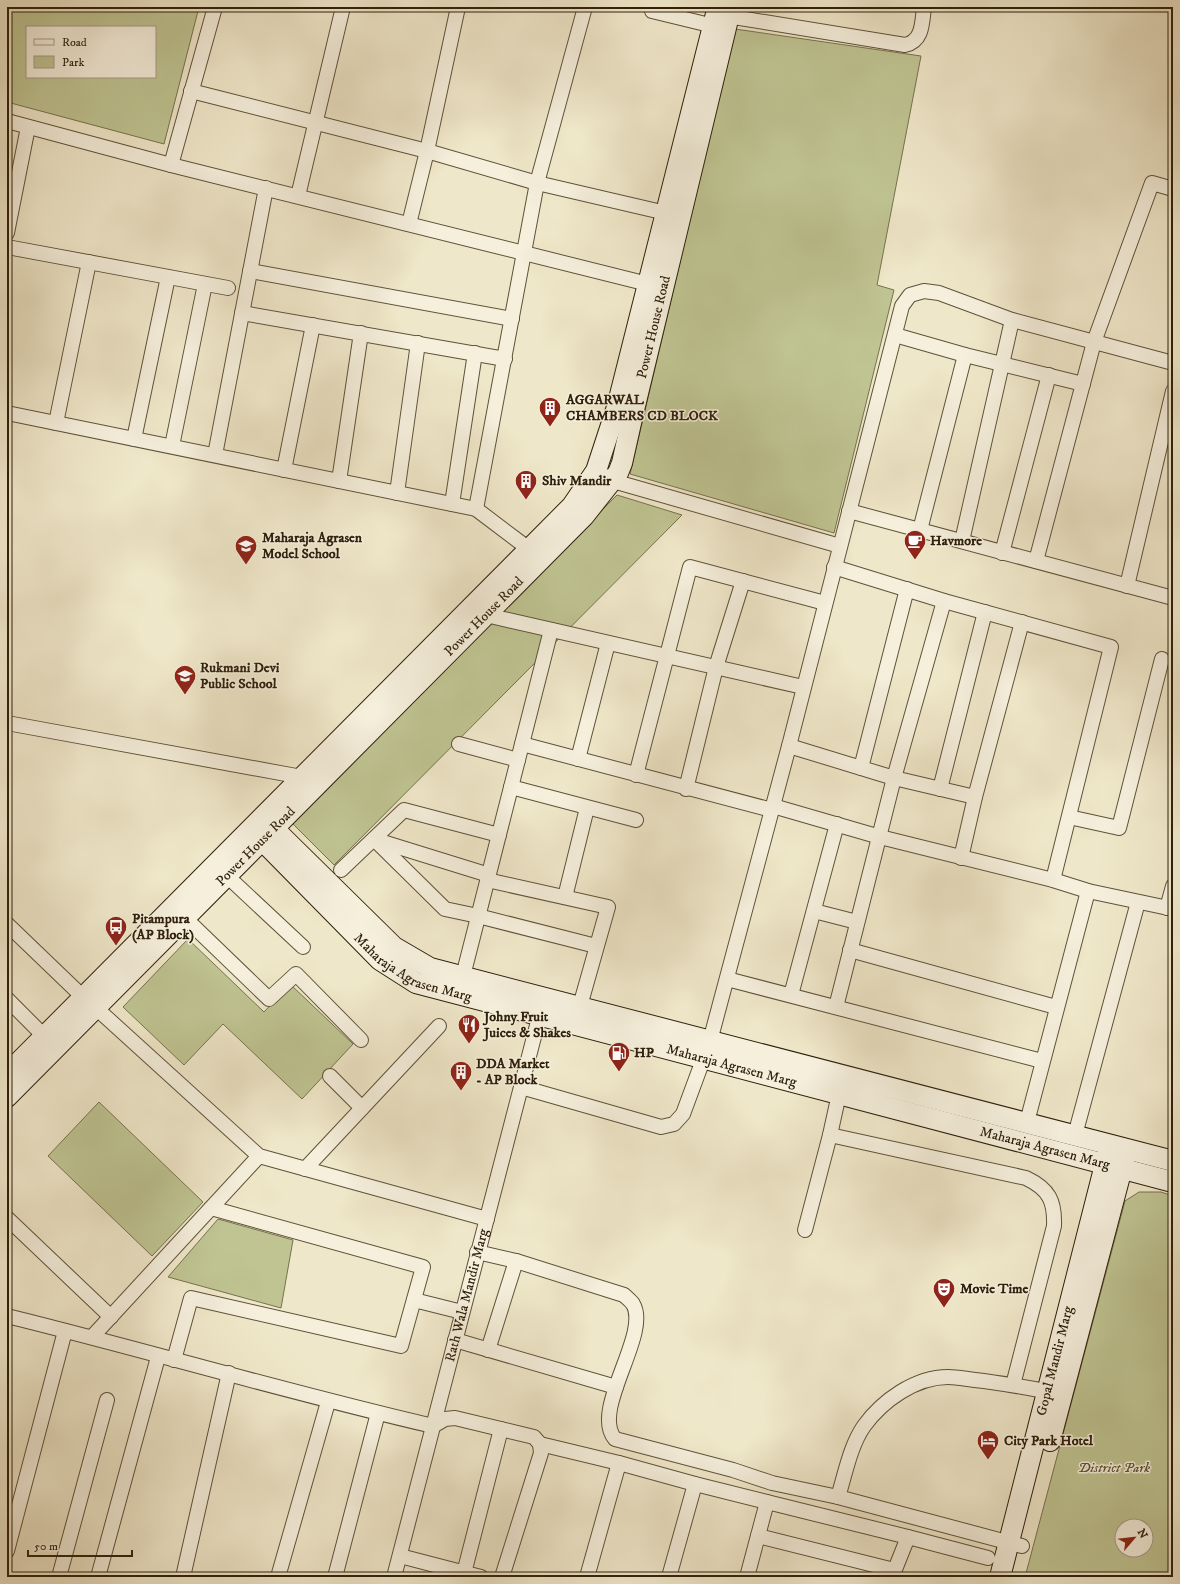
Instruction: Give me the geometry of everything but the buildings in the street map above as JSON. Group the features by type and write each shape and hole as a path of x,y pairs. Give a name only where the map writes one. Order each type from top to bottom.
{"street":[{"path":"170,164 215,7"},
{"path":"298,196 344,7"},
{"path":"409,224 427,151 458,7"},
{"path":"476,509 537,183 585,7"},
{"path":"652,11 722,17 905,45 913,43 919,36 924,7"},
{"name":"Power House Road","path":"309,782 486,615 584,516 613,481 622,463 624,454 656,286 666,213 722,17"},
{"name":"Power House Road","path":"7,1097 89,1002 309,782 529,549 572,506 596,471 656,286 722,17"},
{"path":"191,91 427,151 537,183 666,213"},
{"path":"7,121 170,164 656,286"},
{"path":"7,232 28,127"},
{"path":"1036,561 1094,342 1152,183 1173,189"},
{"path":"215,455 266,188"},
{"path":"7,247 228,288"},
{"path":"56,423 89,262"},
{"path":"250,271 512,319"},
{"path":"134,439 168,277"},
{"path":"172,446 204,284"},
{"path":"521,1087 661,1127 674,1124 683,1114 707,1050 727,979 789,746 902,306 910,295 924,291 939,293 1012,320 1173,363"},
{"path":"242,313 504,358"},
{"path":"962,541 1012,320"},
{"path":"284,470 313,325"},
{"path":"339,481 361,333"},
{"path":"895,335 965,355 1083,384"},
{"path":"397,493 418,344"},
{"path":"452,504 475,353"},
{"path":"920,530 965,355"},
{"path":"1002,553 1049,375"},
{"path":"1127,586 1171,406 1173,390"},
{"path":"7,412 476,509 529,549"},
{"path":"605,446 624,454"},
{"path":"596,471 613,481 840,546"},
{"path":"849,511 1173,598"},
{"path":"636,775 649,719 668,656 690,567 825,603"},
{"path":"834,567 944,601 1111,647 1054,880"},
{"path":"686,789 716,667 743,581"},
{"path":"861,768 907,590"},
{"path":"836,1007 894,778 944,601"},
{"path":"940,789 985,612"},
{"path":"486,615 803,687"},
{"path":"961,858 975,797 1022,622"},
{"path":"463,976 551,630"},
{"path":"578,759 608,643"},
{"path":"1069,817 1119,828 1162,660"},
{"path":"7,723 309,782"},
{"path":"459,744 518,760"},
{"path":"522,744 686,789 837,824 961,858 1054,880 1088,891 1170,909 1173,886"},
{"path":"789,746 894,778 975,797"},
{"path":"511,787 636,820"},
{"path":"565,897 587,808"},
{"path":"341,870 404,810 499,835"},
{"path":"791,995 837,824"},
{"name":"Power House Road","path":"7,1074 44,1036 89,1002 185,918 227,876 262,829"},
{"name":"Maharaja Agrasen Marg","path":"262,829 394,947 430,968 463,976 542,1005 707,1050 1027,1122 1173,1161"},
{"name":"Maharaja Agrasen Marg","path":"262,829 380,960 416,983 542,1005 580,1006 839,1094 1173,1182"},
{"path":"374,839 488,877 608,907 580,1006"},
{"path":"374,839 445,909 596,946"},
{"path":"227,876 303,947"},
{"path":"1027,1122 1056,1007 1088,891"},
{"path":"1075,1135 1138,902"},
{"path":"814,911 857,922"},
{"path":"185,918 269,1000 296,974 361,1040"},
{"path":"7,924 89,1002 259,1156 486,1220"},
{"path":"850,950 1056,1007"},
{"path":"727,979 1042,1061"},
{"path":"7,999 44,1036"},
{"name":"Rath Wala Mandir Marg","path":"394,1577 542,1005"},
{"path":"306,1169 439,1026"},
{"path":"330,1076 362,1108"},
{"path":"805,1230 830,1135 839,1094"},
{"path":"830,1135 1026,1178 1038,1184 1049,1195 1054,1211 1054,1226 1013,1385"},
{"name":"Gopal Mandir Marg","path":"1014,1577 1016,1544 1119,1147"},
{"path":"92,1337 259,1156"},
{"path":"174,1360 191,1298 401,1346 423,1267 211,1208"},
{"path":"7,1218 111,1317"},
{"path":"477,1252 516,1261 624,1295 633,1304 637,1322 616,1387 608,1424 610,1433 615,1439 733,1470 772,1483 838,1497 1016,1544"},
{"path":"488,1350 516,1261"},
{"path":"414,1300 462,1312"},
{"path":"7,1316 92,1337 158,1357 228,1373 328,1402 433,1426 445,1419 455,1418 534,1437 540,1444 541,1453 502,1577"},
{"path":"7,1551 65,1331"},
{"path":"455,1340 616,1387"},
{"path":"98,1577 158,1357"},
{"path":"182,1577 228,1373"},
{"path":"838,1497 854,1446 864,1427 883,1404 913,1386 930,1380 948,1377 1013,1385 1055,1393"},
{"path":"59,1577 106,1400"},
{"path":"278,1577 328,1402"},
{"path":"335,1577 378,1413"},
{"path":"464,1575 501,1429"},
{"path":"540,1444 988,1558"},
{"path":"587,1577 619,1463"},
{"path":"669,1577 695,1484"},
{"path":"747,1577 767,1502"},
{"path":"758,1536 893,1573 908,1537"},
{"name":"Gopal Mandir Marg","path":"1000,1577 1016,1544"},
{"path":"400,1556 464,1575 481,1577"}],"green space":[{"path":"7,7 199,7 164,144 7,102"},
{"path":"735,29 921,56 877,285 894,290 834,533 630,474"},
{"path":"617,495 682,515 334,865 293,824"},
{"path":"188,939 264,1012 290,984 353,1044 302,1099 223,1024 184,1065 123,1007"},
{"path":"99,1102 203,1202 152,1256 48,1156"},
{"name":"District Park","path":"1139,1192 1161,1192 1173,1196 1173,1577 1025,1577 1125,1201"},
{"path":"218,1219 293,1240 281,1308 168,1277"}],"place":[{"name":"AGGARWAL CHAMBERS CD BLOCK","path":"550,428"},
{"name":"Shiv Mandir","path":"526,500"},
{"name":"Havmore","path":"915,560"},
{"name":"Maharaja Agrasen Model School","path":"246,566"},
{"name":"Rukmani Devi Public School","path":"185,696"},
{"name":"Pitampura (AP Block)","path":"116,946"},
{"name":"Johny Fruit Juices & Shakes","path":"469,1044"},
{"name":"HP","path":"619,1072"},
{"name":"DDA Market - AP Block","path":"461,1092"},
{"name":"Movie Time","path":"944,1308"},
{"name":"City Park Hotel","path":"988,1460"}]}
